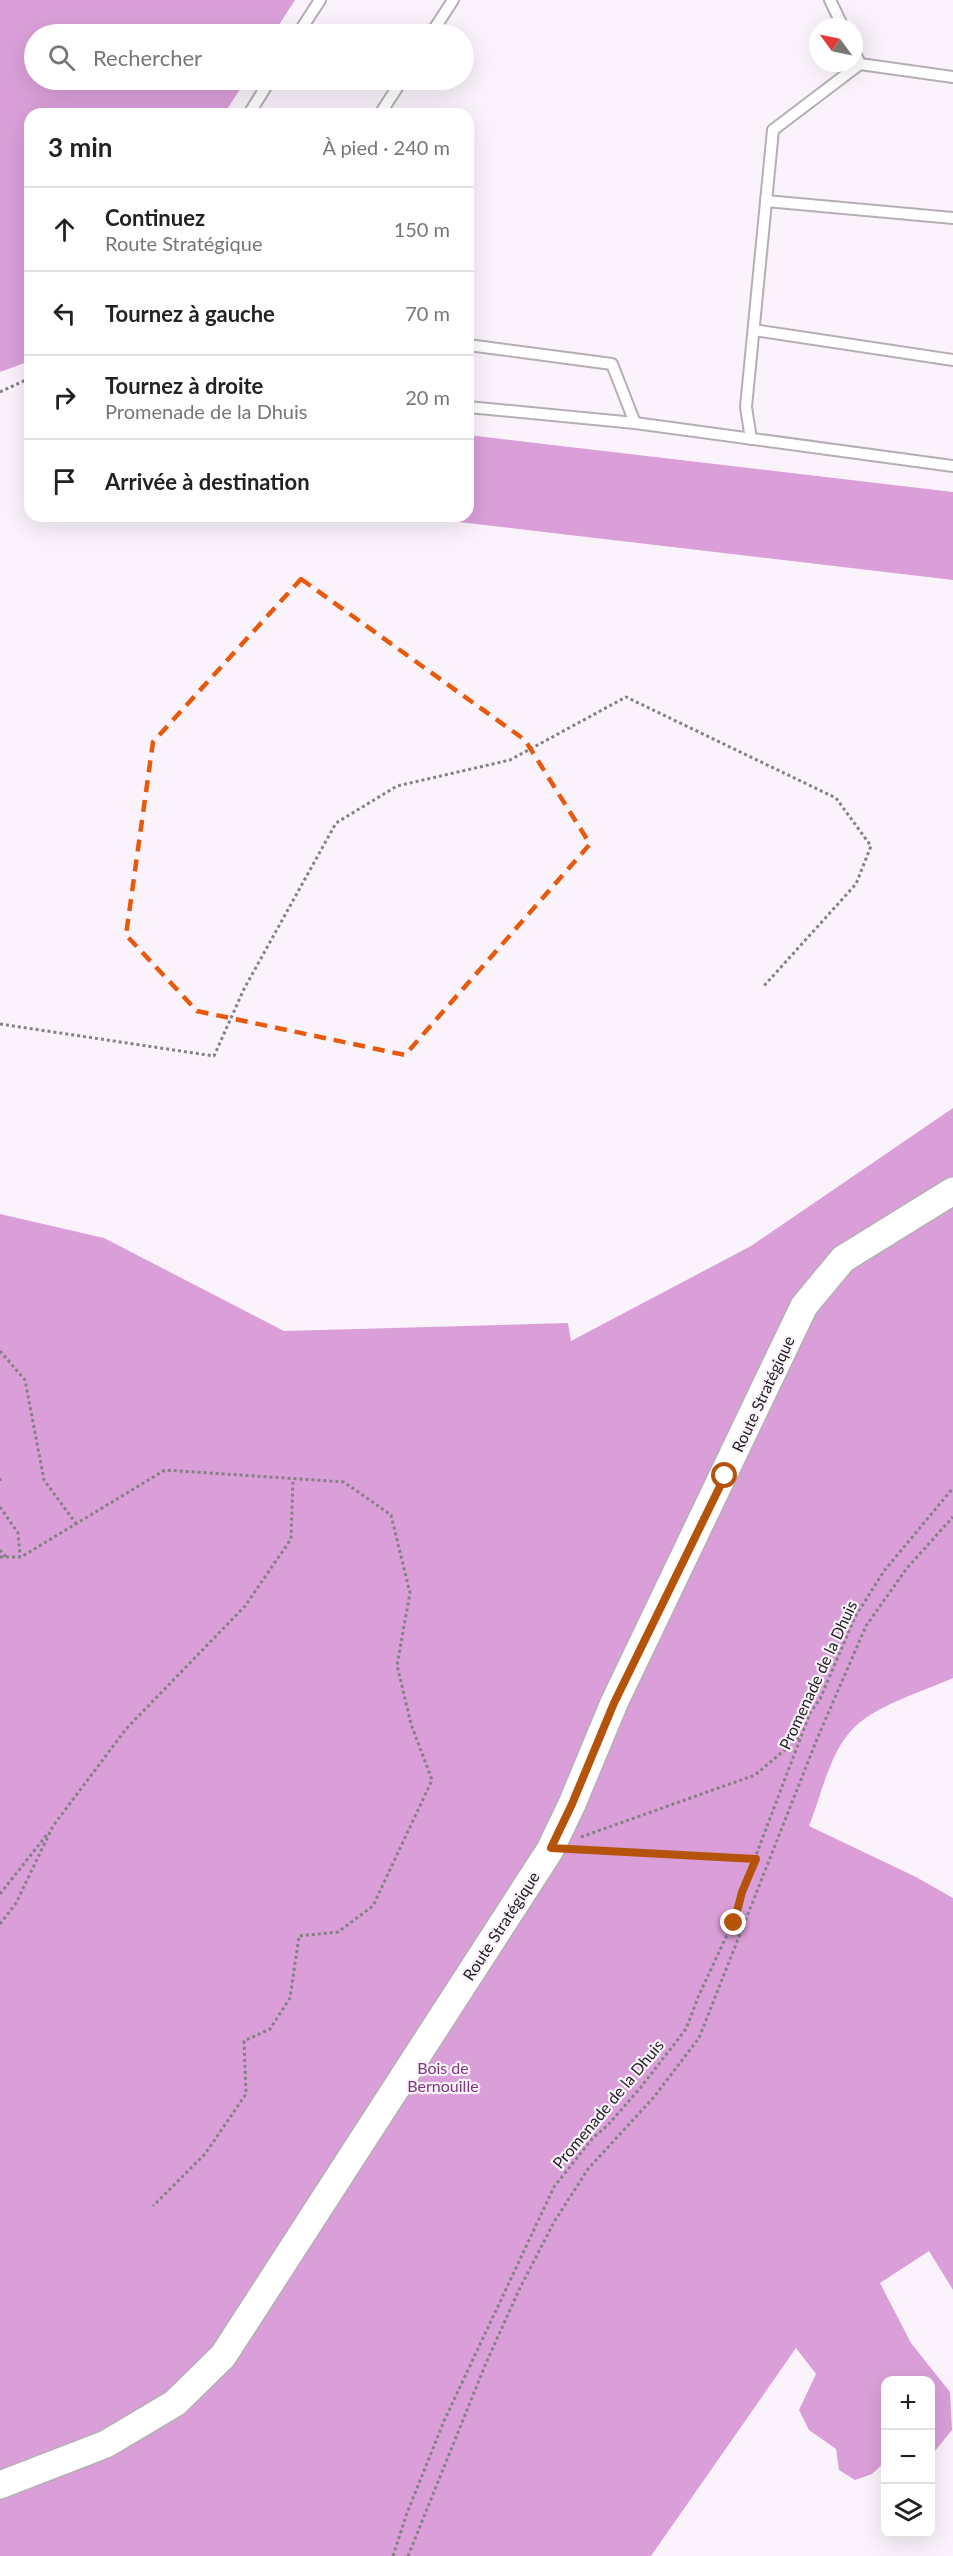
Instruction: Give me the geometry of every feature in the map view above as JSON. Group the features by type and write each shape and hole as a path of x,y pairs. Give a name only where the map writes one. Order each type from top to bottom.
{"street":[{"name":"Route Stratégique","path":"0,2485 106,2444 175,2403 223,2356 551,1848 614,1703 804,1306 843,1259 953,1191"}],"lane":[{"path":"304,24 320,0"},
{"path":"437,24 453,0"},
{"path":"830,0 839,18"},
{"path":"863,64 953,77"},
{"path":"751,439 746,407 773,130 849,72"},
{"path":"253,108 264,90"},
{"path":"384,108 396,90"},
{"path":"766,201 953,218"},
{"path":"754,330 953,360"},
{"path":"474,346 612,364 635,423"},
{"path":"474,408 635,423 953,466"}],"path":[{"path":"0,392 24,381"},
{"path":"0,1024 214,1056 244,989 336,823 397,786 510,760 626,697 837,798 871,846 856,884 763,987"},
{"path":"0,1351 26,1380 44,1480 77,1525"},
{"path":"0,1557 21,1557 165,1470 344,1482 391,1515 410,1593 397,1665 411,1724 432,1780 373,1906 338,1932 299,1936 290,1998 270,2029 244,2041 246,2094 205,2154 153,2206"},
{"path":"0,1894 126,1730 245,1606 291,1539 293,1480"},
{"name":"Promenade de la Dhuis","path":"393,2556 407,2513 444,2421 554,2187 592,2139 608,2125 641,2087 686,2029 699,1995 734,1923 742,1892 801,1736 855,1617 884,1571 953,1488"},
{"path":"0,1507 18,1533 21,1557"},
{"name":"Promenade de la Dhuis","path":"408,2556 482,2374 519,2290 554,2222 588,2169 654,2097 699,2038 817,1739 866,1626 907,1568 953,1517"},
{"path":"0,1550 6,1557"},
{"path":"551,1848 755,1775 801,1736"},
{"path":"0,1924 16,1903 53,1826"},
{"path":"551,1848 756,1859"}],"highlighted area":[{"path":"301,579 525,740 590,844 405,1055 197,1011 126,935 153,742"}],"green space":[{"path":"0,0 295,0 279,24 24,24 24,90 240,90 228,108 24,108 24,363 0,372"},
{"path":"474,436 953,492 953,580 459,522 474,522"},
{"name":"Bois de Bernouille","path":"953,1108 953,1678 884,1707 859,1723 850,1732 831,1764 809,1826 916,1877 953,1898 953,2290 929,2251 880,2283 911,2343 950,2392 952,2430 935,2451 935,2376 881,2376 881,2466 872,2474 855,2480 839,2470 836,2449 809,2430 799,2410 816,2374 796,2348 651,2556 0,2556 0,1214 104,1238 284,1331 568,1323 571,1341 751,1246"}],"route":[{"path":"725,1476 614,1703 551,1848 756,1859 742,1892 734,1923"}]}
